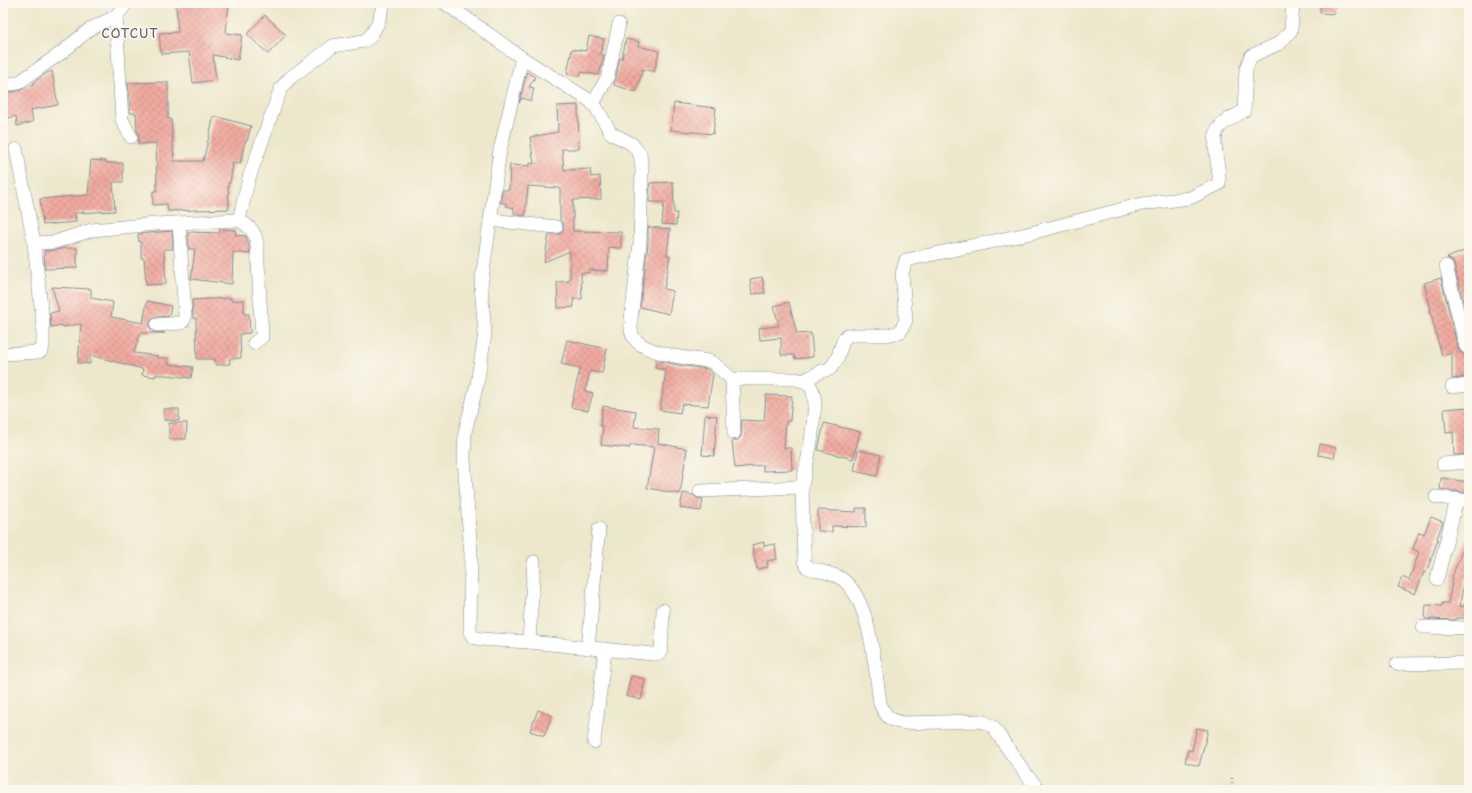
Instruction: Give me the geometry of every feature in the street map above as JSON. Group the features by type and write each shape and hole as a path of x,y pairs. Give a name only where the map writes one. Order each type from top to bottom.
{"street":[{"path":"3,85 18,83 61,53 90,29 116,16 127,3"},
{"path":"238,220 249,178 281,88 290,78 333,46 364,41 370,37 378,23 384,3"},
{"path":"445,3 522,58 589,100 611,133 632,144 640,154 640,243 631,319 633,336 646,347 674,356 709,361 732,379 784,378 804,381 812,389 815,404 811,442 802,487 804,561 807,566 812,569 843,580 848,585 859,604 867,622 880,703 888,718 904,724 978,721 988,724 998,733 1025,773 1039,790"},
{"path":"804,381 830,369 837,359 843,341 847,335 887,335 900,332 906,320 902,274 906,260 1027,234 1142,204 1190,198 1219,184 1215,140 1218,129 1230,118 1244,111 1246,69 1251,56 1280,43 1290,30 1293,3"},
{"path":"116,16 122,120 131,137"},
{"path":"593,104 608,76 619,24"},
{"path":"522,58 500,150 481,286 485,334 477,384 465,432 464,459 471,555 470,632 473,637 480,639 658,654 661,650 663,610"},
{"path":"3,354 39,352 42,346 43,324 34,243 16,149"},
{"path":"34,243 56,242 92,230 238,220 253,230 257,244 262,338 254,343"},
{"path":"490,220 556,227"},
{"path":"157,325 181,323 185,316 179,223"},
{"path":"1446,266 1466,347 1469,348"},
{"path":"732,379 734,433"},
{"path":"1452,387 1469,385"},
{"path":"1444,464 1469,462"},
{"path":"700,490 802,487"},
{"path":"1436,497 1463,500 1436,579"},
{"path":"588,648 599,529"},
{"path":"529,642 534,562"},
{"path":"1423,627 1469,628"},
{"path":"594,742 605,649"},
{"path":"1397,664 1469,663"}],"path":[{"path":"1232,778 1232,790"}],"building":[{"path":"176,3 229,3 226,33 242,35 238,60 213,55 216,80 193,83 189,52 161,54 159,33 178,32"},
{"path":"1320,3 1335,3 1334,14 1320,13"},
{"path":"265,15 286,35 268,54 247,34"},
{"path":"589,36 604,39 600,54 604,55 599,75 581,72 580,76 567,74 572,49 586,51"},
{"path":"626,39 639,42 638,46 659,51 654,72 643,69 636,92 614,85"},
{"path":"52,71 58,105 31,110 33,122 17,126 16,116 3,119 3,93 19,91 26,87 33,86 33,83"},
{"path":"527,72 535,77 529,87 534,88 531,101 522,98 519,103"},
{"path":"168,82 168,119 171,119 174,161 203,161 214,116 251,126 247,141 245,141 240,164 233,163 230,183 228,183 229,209 168,211 167,204 153,205 153,191 157,191 156,143 138,144 139,137 137,131 136,113 130,113 128,83"},
{"path":"674,103 716,108 713,134 671,130"},
{"path":"578,105 579,149 562,149 564,170 590,169 591,177 600,176 601,199 573,200 573,231 621,232 621,248 609,247 608,271 589,270 589,273 581,273 582,299 573,299 574,307 558,308 557,282 570,281 570,251 544,262 549,234 561,234 564,228 563,223 560,220 560,188 528,186 525,216 514,214 514,208 506,206 506,203 501,203 502,190 509,190 510,165 530,166 530,163 534,164 530,137 558,132 557,106"},
{"path":"91,160 106,161 106,163 123,163 123,182 113,182 115,211 75,213 76,222 43,225 40,199 88,195"},
{"path":"673,182 674,213 677,213 676,225 662,224 664,202 649,202 650,183"},
{"path":"648,227 670,229 667,255 670,256 664,289 673,291 669,314 640,307 648,244"},
{"path":"220,229 236,230 235,235 246,236 250,254 233,252 232,284 191,279 195,249 189,249 188,232 219,233"},
{"path":"172,231 173,249 164,249 166,284 146,285 144,258 141,258 141,242 139,242 138,234"},
{"path":"77,248 77,268 45,269 44,251"},
{"path":"1469,249 1469,326 1454,264 1447,258"},
{"path":"762,277 765,293 752,294 750,279"},
{"path":"1441,278 1458,349 1463,354 1469,356 1468,377 1452,379 1452,353 1442,356 1437,338 1424,283"},
{"path":"52,287 91,289 91,298 113,302 111,317 143,323 147,301 171,306 169,316 156,317 152,319 149,326 153,332 165,333 140,333 134,353 158,356 157,358 168,358 168,364 193,367 191,378 167,375 155,375 155,377 142,375 143,369 90,355 90,364 78,363 81,324 51,327 50,313 59,311"},
{"path":"231,298 231,301 244,300 244,314 249,314 250,333 240,334 241,358 229,359 230,364 216,365 215,359 197,359 196,318 193,318 192,300"},
{"path":"789,302 797,334 811,333 813,357 795,359 794,355 781,355 781,338 760,340 759,328 779,326 774,306"},
{"path":"567,340 607,349 602,373 590,371 585,391 593,393 588,411 571,407 580,368 561,364"},
{"path":"656,360 707,369 713,374 708,406 682,404 680,413 660,410 666,370 655,368"},
{"path":"766,395 792,396 790,421 786,421 784,448 791,448 792,470 763,471 763,465 735,468 732,441 738,440 741,436 742,420 764,421"},
{"path":"603,406 636,411 634,427 659,429 658,443 687,449 680,494 647,488 654,447 630,445 630,448 601,445 603,426 600,426"},
{"path":"1469,407 1468,454 1454,455 1453,432 1446,433 1444,409"},
{"path":"164,409 179,409 179,421 164,420"},
{"path":"705,415 717,416 714,456 702,455"},
{"path":"169,423 187,423 186,439 169,439"},
{"path":"824,423 860,432 853,459 818,450"},
{"path":"1320,444 1336,448 1334,458 1318,455"},
{"path":"858,450 881,455 877,476 854,471"},
{"path":"1441,478 1469,482 1469,493 1440,489"},
{"path":"683,493 703,499 701,511 680,508"},
{"path":"856,508 866,508 866,527 832,526 832,532 818,531 818,510 856,512"},
{"path":"1431,517 1443,522 1426,573 1424,572 1415,594 1398,587 1402,577 1409,580 1419,552 1413,549 1419,532 1424,534"},
{"path":"1468,535 1469,570 1464,583 1459,607 1469,606 1469,618 1456,618 1456,620 1425,619 1426,605 1442,606 1442,603 1448,603 1452,577"},
{"path":"764,542 764,546 775,544 777,559 767,561 768,567 757,569 752,545"},
{"path":"631,676 645,679 641,700 626,696"},
{"path":"538,710 552,716 544,736 530,731"},
{"path":"1197,728 1208,730 1199,766 1185,762 1188,750 1192,751"}],"district":[{"name":"COTCUT","path":"130,33"}]}
